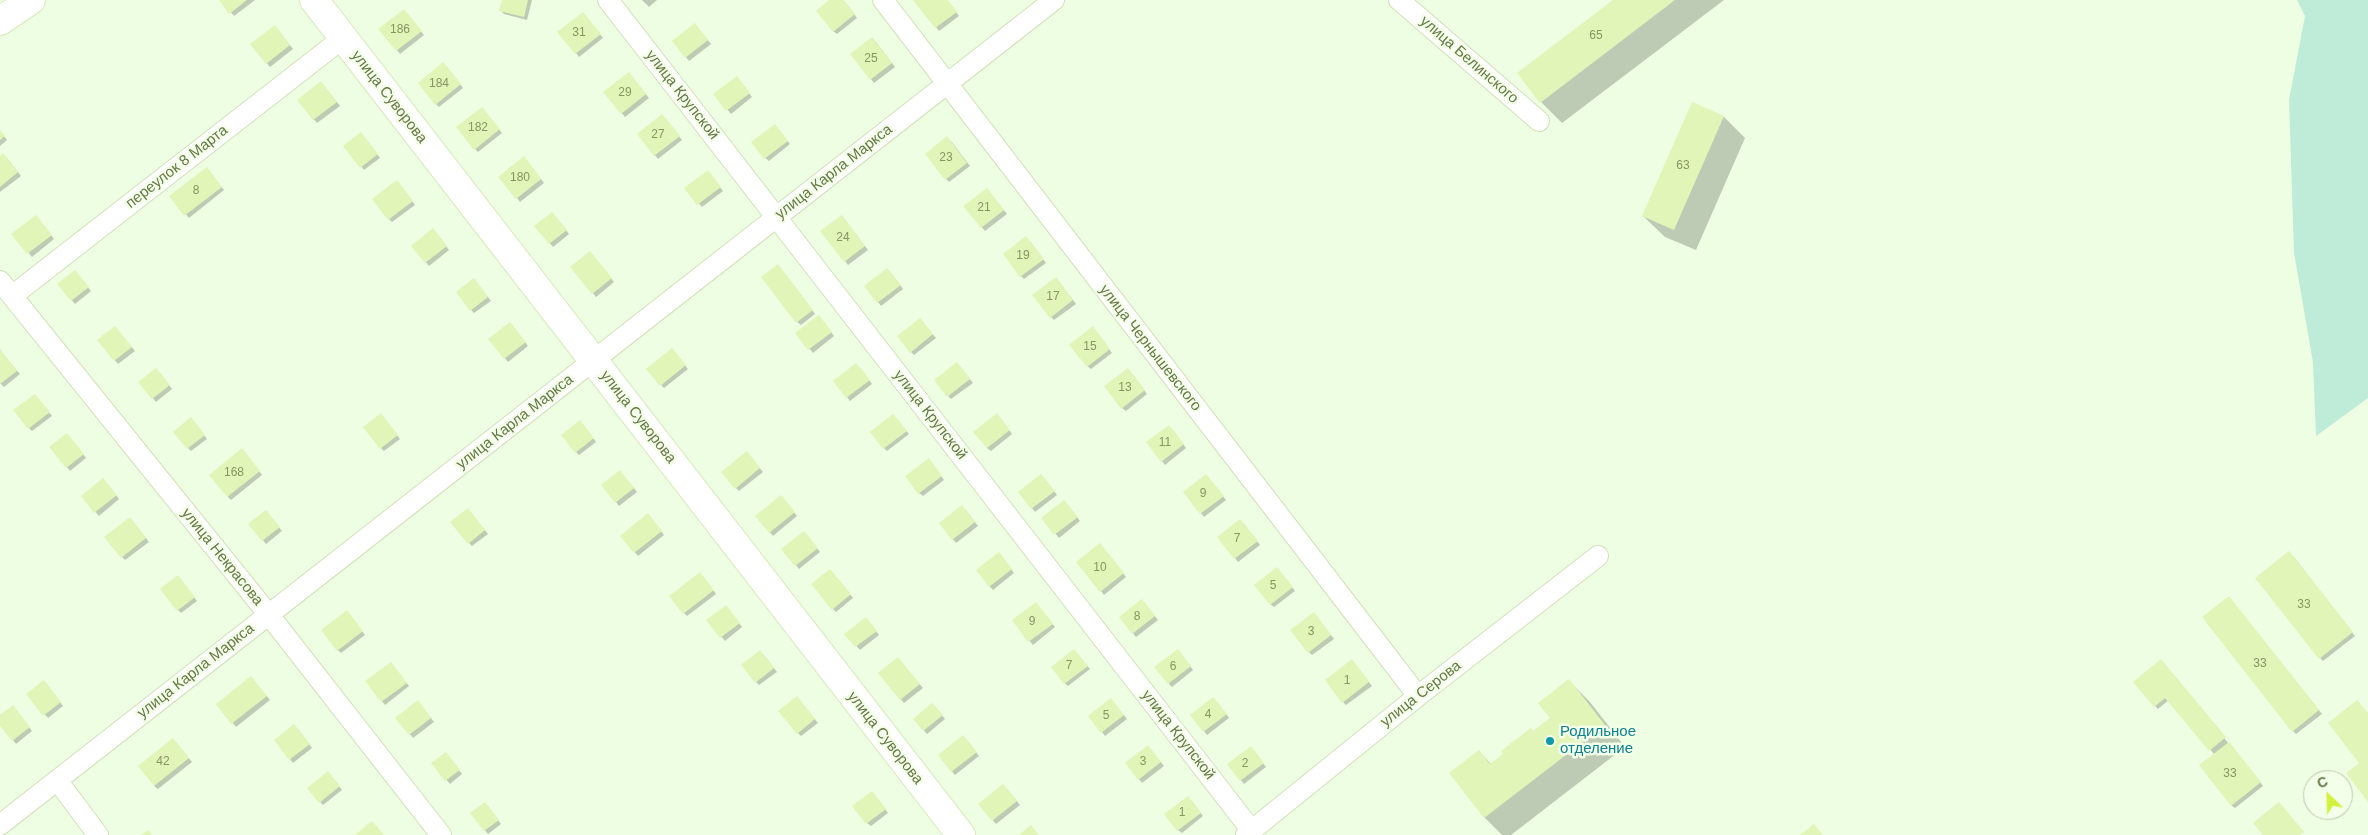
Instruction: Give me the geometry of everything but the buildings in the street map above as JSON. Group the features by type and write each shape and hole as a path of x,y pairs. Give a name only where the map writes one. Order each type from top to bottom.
{"street":[{"path":"0,21 31,0"},
{"name":"улица Суворова","path":"314,0 960,835"},
{"name":"улица Крупской","path":"608,0 777,217 1249,833"},
{"name":"улица Чернышевского","path":"883,0 1418,696"},
{"name":"улица Карла Маркса","path":"0,825 1054,0"},
{"name":"улица Белинского","path":"1399,0 1538,120"},
{"name":"переулок 8 Марта","path":"6,288 343,38"},
{"name":"улица Некрасова","path":"6,288 269,615 441,835"},
{"name":"улица Серова","path":"1249,833 1418,696 1598,556"},
{"path":"57,780 98,835"}],"green space":[{"path":"2297,0 2368,0 2368,398 2316,436 2313,362 2294,253 2289,100 2305,16"}],"place":[{"name":"Родильное отделение","path":"1550,741"}]}
